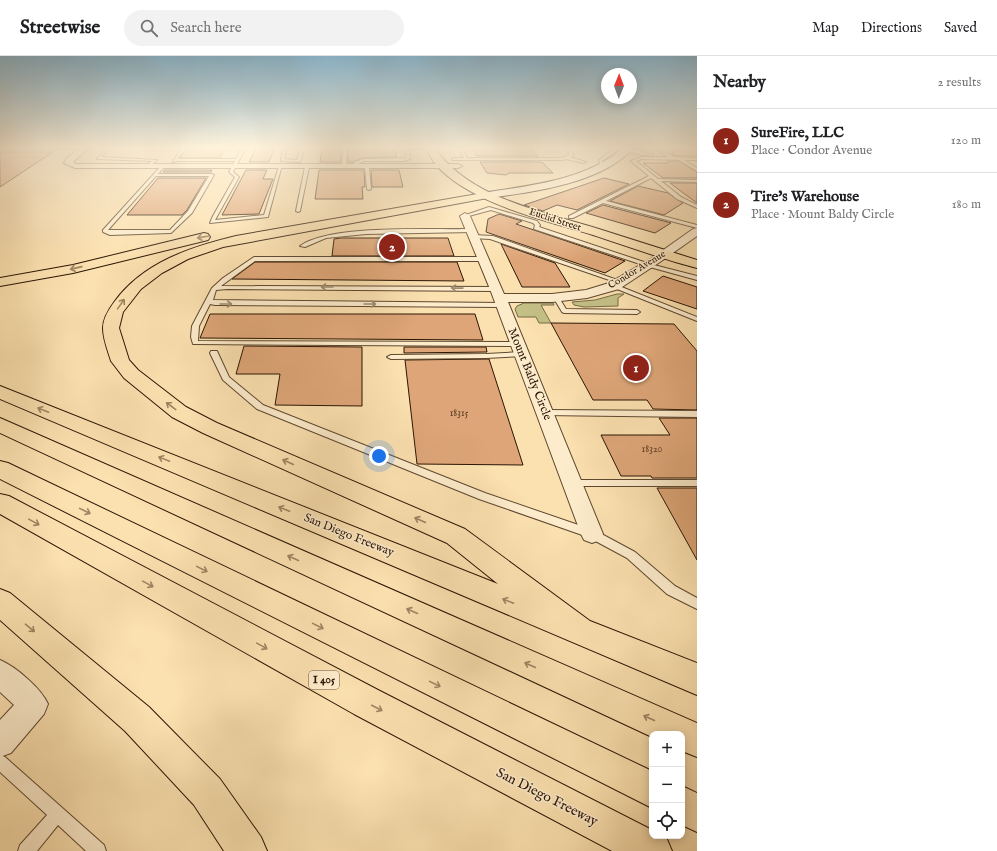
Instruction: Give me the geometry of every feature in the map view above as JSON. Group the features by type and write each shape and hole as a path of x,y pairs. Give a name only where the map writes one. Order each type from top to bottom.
{"main road":[{"name":"Euclid Street","path":"474,184 529,212 670,251 697,254"},
{"name":"Euclid Street","path":"478,184 485,190"},
{"path":"0,282 74,269 193,239 453,192 485,190"},
{"path":"485,190 219,244 183,256 157,270 136,286 125,298 115,312 111,328 114,345 120,361 131,374 178,412 210,428 456,536 582,632"},
{"name":"Euclid Street","path":"506,193 670,251 697,264"},
{"name":"San Diego Freeway","path":"0,392 697,679"},
{"path":"0,425 697,740"},
{"path":"0,469 649,789"},
{"name":"San Diego Freeway","path":"0,503 366,702 652,851"},
{"path":"0,602 137,719 207,792 246,851"},
{"path":"685,807 697,813"}],"street":[{"path":"485,190 512,184"},
{"path":"485,190 506,193 546,184"},
{"name":"Mount Baldy Circle","path":"465,216 499,297 592,534"},
{"name":"Condor Avenue","path":"499,297 556,297 587,294 617,284 696,233"},
{"path":"0,674 34,704 0,742"}],"lane":[{"path":"147,184 105,232 172,231 190,212 207,184"},
{"path":"233,184 227,196 222,201 212,222 266,216 280,184"},
{"path":"298,211 304,184"},
{"path":"369,184 369,189"},
{"path":"571,217 636,184"},
{"path":"662,184 679,198 697,207"},
{"path":"602,201 696,233"},
{"path":"465,216 479,213 491,208 535,222 538,225 536,228 648,265 697,278"},
{"path":"303,246 325,237 366,232 472,234 491,237 617,284 697,320"},
{"path":"483,259 254,259 225,279 214,289 201,314 193,335 195,343 519,349"},
{"path":"214,289 227,287 499,297"},
{"path":"209,300 215,304 499,297"},
{"path":"556,297 564,311 637,312"},
{"path":"688,316 697,326"},
{"path":"391,357 486,356 519,349"},
{"path":"214,353 226,378 260,407 384,458 475,493 592,534 631,555 671,590 697,604"},
{"path":"545,413 697,414"},
{"path":"573,483 697,483"},
{"path":"0,762 98,851"},
{"path":"26,851 58,814"}],"shaded area":[{"path":"617,294 624,294 618,298 618,306 584,307 574,305 572,302 595,300"},
{"path":"524,303 553,303 554,305 541,305 551,323 539,323 536,317 518,317 515,309 517,306"}],"building":[{"path":"153,184 202,184 187,210 182,215 127,215"},
{"path":"238,184 271,184 259,214 222,215"},
{"path":"317,184 365,184 365,187 362,187 363,199 315,199"},
{"path":"372,184 402,184 403,187 372,187"},
{"path":"586,184 629,184 577,210 557,205 543,211 524,205"},
{"path":"671,184 697,184 697,203"},
{"path":"638,186 668,193 683,203 664,215 610,201"},
{"path":"603,205 671,223 655,233 586,213"},
{"path":"499,214 522,221 516,224 625,261 605,273 486,232 488,219"},
{"path":"448,238 454,256 332,256 334,239"},
{"path":"501,244 555,263 570,287 522,287"},
{"path":"255,262 457,262 464,281 232,279"},
{"path":"663,276 697,287 697,309 643,291"},
{"path":"210,314 475,314 483,340 200,338"},
{"path":"551,323 674,324 697,351 697,410 653,409 647,400 593,400"},
{"path":"244,346 362,347 362,406 275,405 280,374 236,374"},
{"path":"404,347 486,347 487,352 404,353"},
{"path":"489,359 523,465 417,464 405,360"},
{"path":"659,418 697,418 697,478 621,476 601,435 670,435"},
{"path":"657,488 697,488 697,560"}],"place":[{"name":"Tire's Warehouse","path":"392,247"},
{"name":"SureFire, LLC","path":"636,368"}]}
